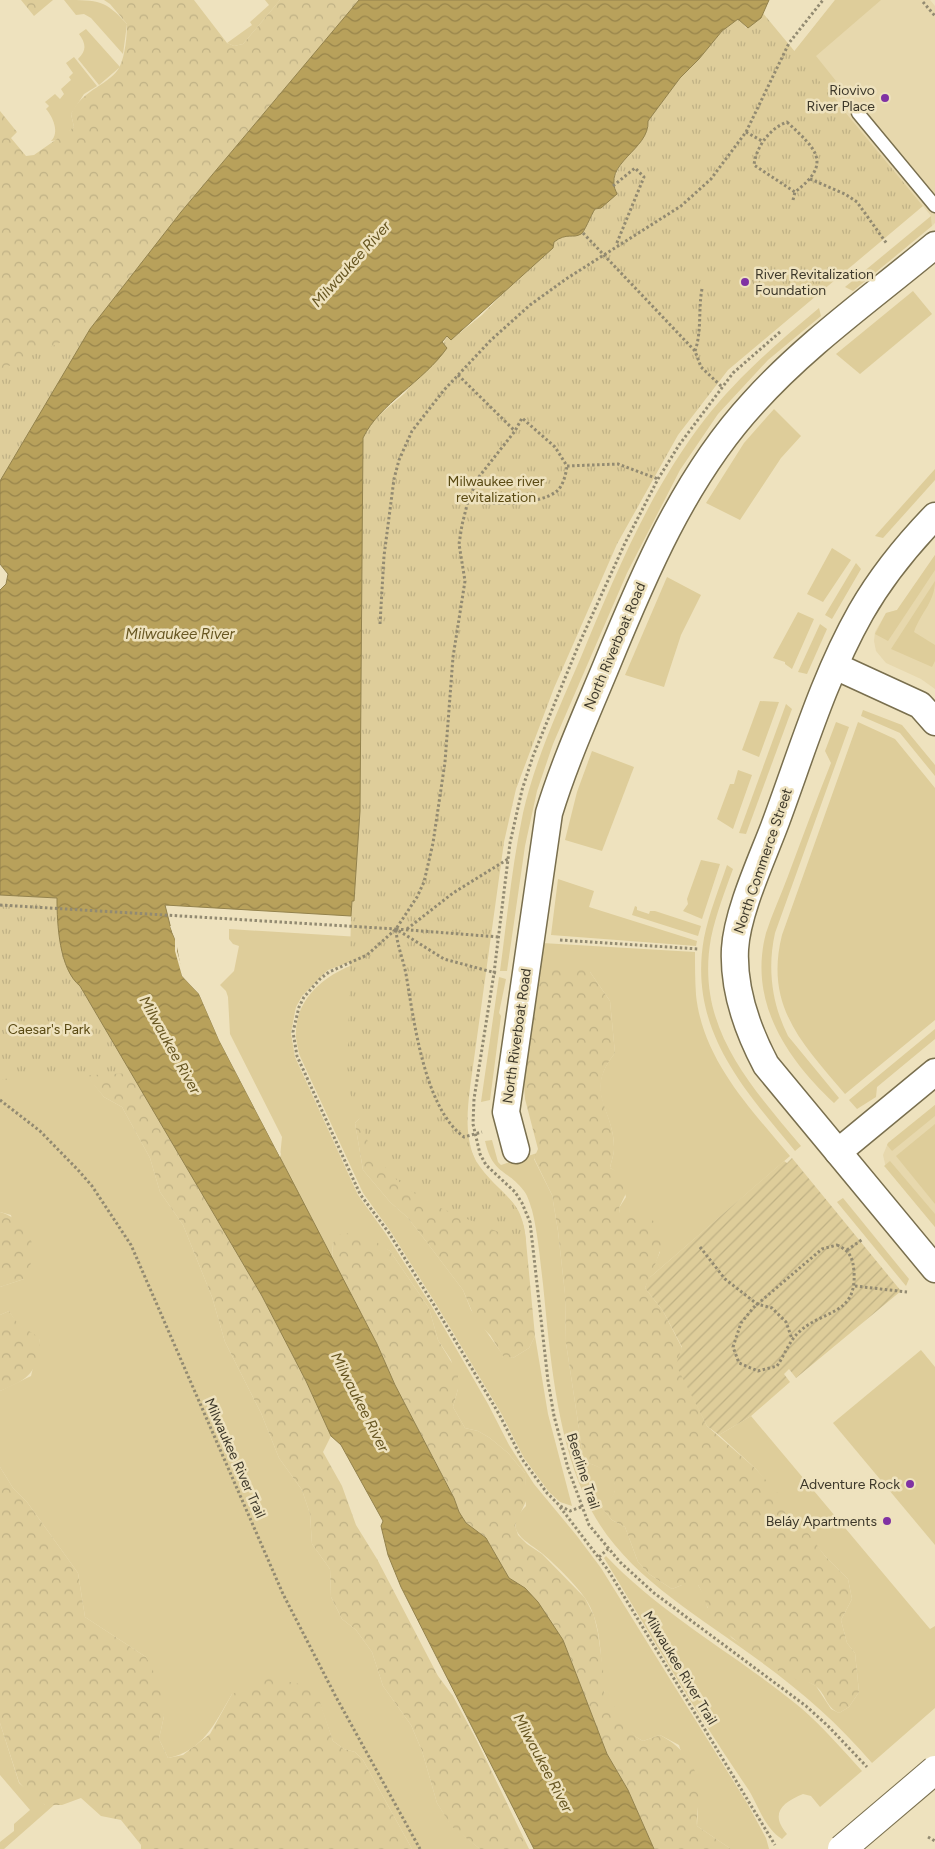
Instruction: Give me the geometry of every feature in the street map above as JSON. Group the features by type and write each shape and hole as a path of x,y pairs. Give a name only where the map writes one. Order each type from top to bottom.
{"main road":[{"path":"842,1849 935,1770"}],"street":[{"name":"North Riverboat Road","path":"516,1150 506,1112 549,813 561,775 653,558 704,466 752,404 782,373 935,245"},
{"name":"North Commerce Street","path":"935,516 885,576 861,611 835,666 762,859 738,927 735,949 741,1004 751,1037 766,1065 935,1269"},
{"path":"835,666 920,706 935,722"},
{"path":"838,1152 935,1072"}],"lane":[{"path":"858,113 935,206"}],"path":[{"path":"380,624 384,556 391,497 398,460 412,431 458,375 491,340 530,305 615,246 696,194 711,179 746,132 789,43 823,0"},
{"path":"923,2 935,16"},
{"path":"793,200 795,192 815,172 818,162 814,151 787,122 781,124 762,141 754,165 795,192"},
{"path":"746,132 762,141"},
{"path":"613,186 635,168 644,177 615,246"},
{"path":"810,179 845,194 857,202 887,244"},
{"path":"583,233 695,351 701,367 722,387"},
{"path":"695,351 699,333 698,307 702,289"},
{"path":"458,375 515,431 522,418 555,448 567,466 565,476 557,491 533,500 489,505 468,501"},
{"name":"Milwaukee River Trail","path":"515,431 478,478 468,501 459,544 465,581 453,657 445,762 433,843 418,897 396,929 367,955 329,972 312,987 299,1008 295,1019 293,1032 297,1056 360,1194 389,1233 434,1305 499,1414 522,1459 538,1482 560,1506 599,1557 776,1845"},
{"path":"567,466 618,464 658,478"},
{"path":"407,929 453,893 509,859"},
{"path":"0,905 376,929 407,929 499,937"},
{"path":"396,929 444,959 500,974"},
{"name":"Beerline Trail","path":"396,929 397,941 402,952 413,1020 429,1083 454,1130 464,1137 476,1134 480,1154 486,1165 515,1192 530,1222 552,1407 581,1507 589,1525 608,1549 654,1593 806,1706 867,1767"},
{"path":"555,939 699,949"},
{"name":"Milwaukee River Trail","path":"0,1100 40,1131 78,1170 92,1186 131,1245 283,1594 336,1696 420,1849"},
{"path":"848,1250 863,1239"},
{"path":"837,1245 848,1250 854,1261 855,1286 845,1305 808,1325 793,1340 777,1366 758,1371 739,1363 733,1347 741,1323 757,1304 822,1249 837,1245"},
{"path":"700,1248 724,1279 757,1304 772,1308 786,1322 793,1340"},
{"path":"855,1286 906,1292"},
{"path":"560,1506 570,1511 581,1507"},
{"path":"599,1557 608,1549"},
{"path":"928,1837 935,1841"}],"shaded area":[{"name":"Riovivo River Place","path":"835,0 930,0 935,6 935,223 932,226 931,216 794,52"},
{"path":"935,555 935,689 921,679 886,663 876,651 874,641 875,632 886,613 897,610"},
{"path":"935,1105 935,1227 886,1168 883,1155 888,1143"}],"green space":[{"path":"21,0 53,0 34,16"},
{"path":"64,0 94,1 113,10 127,24 123,54 91,18 84,14 76,15"},
{"path":"104,0 194,0 227,43 234,46 243,44 280,0 359,0 181,212 91,329 0,481 0,111 17,132 11,138 26,156 34,155 74,127 71,114 76,105 89,92 116,72 123,57 127,24 110,4"},
{"path":"265,0 280,0 243,44 234,46 227,43 252,25 250,22 269,5"},
{"path":"835,0 881,0 816,56 836,81 827,88 843,108 840,112 923,206 788,59"},
{"name":"Milwaukee river revitalization","path":"762,12 923,206 728,370 678,435 617,544 554,688 516,789 504,842 470,1088 468,1115 468,1133 475,1160 489,1181 505,1194 519,1211 526,1241 513,1238 426,1202 393,1177 371,1150 347,1085 351,916 352,901 354,900 360,811 363,438 371,422 405,393 448,336 451,340 482,315 553,242 567,234 575,235 595,209 601,208 624,159 643,137 648,127 648,121 680,78 699,59 722,31 739,18 746,28 761,18"},
{"path":"86,29 120,67 99,85 78,59 84,50 83,41 79,34"},
{"path":"74,57 97,86 84,94 71,114 74,127 58,140 51,141 54,138 55,129 51,116 46,109 49,106 45,102 55,94 60,99 64,94 61,89 71,80 69,77 73,73 66,63"},
{"path":"931,216 932,226 853,291 845,287"},
{"path":"913,291 932,314 860,374 836,354"},
{"path":"819,308 821,316 768,360 718,414 680,470 627,573 553,744 537,791 525,846 507,971 500,971 519,833 534,773 556,715 635,534 667,475 705,419 759,361"},
{"path":"90,329 0,481 0,370"},
{"path":"774,409 801,436 781,458 740,520 706,503 744,443"},
{"path":"935,469 935,480 883,538 875,536"},
{"path":"832,548 851,560 823,602 807,594"},
{"path":"935,555 935,570 888,641 875,634 886,613 897,610"},
{"path":"856,563 861,569 832,619 825,615"},
{"path":"667,577 701,595 681,635 664,687 625,675"},
{"path":"935,581 933,595 914,632 935,645 935,661 932,667 891,649"},
{"path":"798,612 814,619 792,669 785,662 773,658"},
{"path":"820,624 827,629 807,674 798,672"},
{"path":"760,701 779,702 759,757 742,750"},
{"path":"786,704 792,709 746,834 739,833"},
{"path":"863,710 902,725 935,765 935,776 900,733 861,716"},
{"path":"836,722 849,727 775,933 771,960 772,986 778,1011 788,1036 839,1098 834,1103 801,1067 775,1027 767,1005 762,982 762,958 768,926 831,763 825,751"},
{"path":"858,722 895,739 935,788 935,1020 845,1094 802,1041 791,1023 783,1004 778,983 778,960 782,935"},
{"path":"592,751 634,767 602,851 565,840 577,792"},
{"path":"738,770 752,775 733,829 717,819 730,784 734,784"},
{"path":"701,860 720,864 702,919 683,911 688,904 687,899"},
{"path":"727,865 733,869 718,911 711,938 708,970 711,999 719,1026 731,1052 745,1076 801,1146 795,1151 739,1079 724,1054 712,1028 704,1000 701,970 704,938 711,910"},
{"path":"558,879 594,891 589,907 697,941 696,946 551,935"},
{"name":"Caesar's Park","path":"0,895 57,898 63,958 73,978 80,986 131,1073 0,1080"},
{"path":"635,906 637,910 649,914 650,911 655,911 701,926 698,936 632,915"},
{"path":"0,915 57,931 75,982 107,1031 262,1296 306,1381 331,1436 323,1452 342,1486 356,1525 377,1559 438,1676 453,1696 529,1849 480,1849 451,1826 437,1803 422,1751 411,1725 383,1686 372,1652 356,1630 342,1619 331,1597 330,1569 312,1544 310,1514 302,1490 279,1458 261,1413 225,1342 212,1297 183,1225 160,1192 150,1158 122,1107 104,1097 77,1065 0,1004"},
{"path":"229,929 376,938 476,1161 514,1205 524,1226 526,1241 362,1116 355,1123 363,1170 390,1202 407,1217 463,1290 471,1310 503,1355 513,1358 529,1348 535,1336 548,1414 572,1506 560,1502 549,1492 524,1458 501,1413 436,1304 391,1232 363,1193 299,1054 296,1034 298,1019 306,999 330,976 350,966 350,962 328,970 302,996 296,1007 291,1033 295,1057 358,1195 386,1234 431,1305 488,1404 509,1445 534,1484 601,1568 747,1803 766,1838 769,1849 731,1849 697,1826 698,1806 679,1745 660,1735 643,1741 636,1737 608,1701 604,1691 598,1631 591,1608 566,1575 519,1534 516,1522 526,1506 525,1473 508,1453 490,1438 478,1431 465,1428 453,1407 458,1389 451,1360 438,1340 429,1308 390,1251 378,1245 333,1243 332,1261 280,1157 282,1137 230,1034 228,997 226,991 220,985 234,971 239,946 233,944 229,939"},
{"path":"542,943 695,952 696,995 700,1019 708,1041 718,1062 731,1082 759,1120 790,1156 648,1279 660,1252 620,1214 619,1208 626,1197 619,1173 610,1168 614,1151 613,1135 600,1091 601,1080 606,1067 615,1053 610,1001 590,972 535,982"},
{"path":"567,965 590,972 610,1001 615,1053 601,1079 601,1090 613,1135 614,1151 610,1168 619,1172 630,1185 619,1208 620,1213 639,1215 652,1220 659,1227 662,1237 661,1248 645,1288 663,1311 682,1348 677,1365 707,1426 756,1469 783,1499 825,1556 848,1579 852,1599 841,1620 847,1643 855,1653 859,1692 849,1707 839,1713 831,1707 821,1691 814,1685 783,1674 729,1635 714,1620 698,1585 682,1585 672,1589 649,1574 638,1562 625,1527 612,1520 601,1507 610,1500 614,1493 615,1486 613,1480 601,1469 584,1462 566,1343 565,1294 558,1231 552,1195 534,1158 538,1149 525,1099 524,1086 535,982 546,968"},
{"path":"499,977 506,979 499,1013 501,1016 490,1100 481,1102"},
{"path":"0,1004 55,1035 104,1097 122,1107 150,1158 160,1192 183,1225 212,1297 225,1342 261,1413 279,1458 302,1490 310,1514 312,1544 330,1569 331,1597 342,1619 356,1630 372,1652 383,1686 411,1725 422,1751 437,1803 451,1825 480,1849 412,1849 363,1760 355,1752 344,1749 333,1741 314,1687 232,1694 214,1725 199,1742 190,1749 168,1758 159,1739 164,1716 146,1657 85,1617 78,1573 27,1502 13,1488 0,1467 0,1391 31,1376 40,1339 17,1324 9,1311 0,1315 0,1287 24,1279 11,1215 0,1212"},
{"path":"935,1029 935,1039 877,1087 876,1097 857,1109 849,1100"},
{"path":"935,1105 935,1116 892,1151 887,1145 888,1143"},
{"path":"362,1116 526,1241 535,1336 529,1348 513,1358 503,1356 490,1335 476,1321 463,1290 407,1217 390,1202 363,1170 355,1123"},
{"path":"935,1124 935,1204 896,1156"},
{"path":"492,1140 498,1162 501,1165 537,1153 534,1159 552,1195 565,1294 566,1343 584,1462 602,1469 613,1479 614,1493 602,1508 612,1520 625,1527 638,1562 649,1574 672,1589 682,1585 698,1585 706,1598 707,1607 732,1638 793,1678 805,1680 816,1686 831,1709 839,1713 849,1707 859,1692 855,1653 847,1643 841,1620 852,1599 848,1579 825,1556 756,1469 719,1435 751,1416 930,1629 935,1626 935,1708 872,1763 846,1734 803,1695 659,1588 636,1568 598,1522 574,1470 561,1419 552,1365 539,1247 532,1210 524,1191 496,1166 492,1160 485,1141"},
{"path":"792,1158 901,1291 796,1378 789,1369 784,1374 790,1382 751,1416 719,1435 707,1426 676,1365 682,1347 663,1311 645,1288 648,1279 784,1161 787,1163"},
{"path":"890,1161 935,1214 935,1227 884,1166"},
{"path":"843,1198 909,1279 906,1286 837,1202"},
{"path":"0,1212 14,1219 25,1230 30,1237 33,1252 32,1260 24,1279 0,1287"},
{"path":"352,1233 373,1240 390,1251 429,1308 438,1340 458,1373 458,1389 453,1407 465,1428 478,1431 490,1438 508,1453 525,1473 527,1499 515,1525 518,1535 542,1554 585,1598 594,1616 604,1677 604,1692 636,1737 643,1741 660,1735 683,1752 693,1767 699,1785 697,1826 731,1849 654,1849 628,1790 607,1754 563,1640 525,1588 509,1578 486,1538 466,1523 459,1512 454,1497 395,1385 377,1344 332,1261 333,1243 340,1234"},
{"path":"9,1311 18,1324 40,1338 39,1350 31,1373 19,1382 0,1391 0,1315"},
{"name":"Adventure Rock","path":"921,1350 935,1367 935,1545 833,1423"},
{"path":"0,1467 13,1488 27,1502 78,1573 85,1617 146,1657 163,1690 164,1716 159,1739 168,1758 183,1755 210,1734 232,1694 270,1678 315,1687 333,1741 344,1749 355,1752 363,1760 412,1849 141,1849 141,1845 121,1820 101,1816 81,1798 62,1805 45,1805 31,1796 19,1782 0,1723"},
{"path":"606,1556 652,1598 801,1708 825,1730 862,1771 820,1807 811,1796 803,1794 789,1801 780,1810 779,1815 779,1821 787,1834 782,1839 775,1834 765,1821 750,1793 709,1730 604,1558"},
{"path":"0,1723 19,1783 45,1805 54,1805 4,1849 0,1849 0,1842 14,1831 14,1824 30,1810 0,1775"}],"water":[{"name":"Milwaukee River","path":"359,0 769,0 761,18 748,28 738,19 722,31 699,59 680,78 648,121 647,131 642,140 620,165 615,174 614,183 617,194 601,208 595,209 582,233 566,236 554,242 553,248 451,340 447,336 442,342 447,348 426,371 380,414 363,438 360,811 354,901 352,901 351,916 165,905 175,939 182,976 199,994 219,1040 377,1344 395,1385 454,1498 459,1512 466,1523 486,1538 509,1578 525,1588 538,1602 563,1640 607,1754 628,1790 654,1849 534,1849 401,1587 388,1555 381,1526 383,1521 341,1445 331,1436 306,1381 262,1296 80,986 68,969 63,958 59,933 57,898 0,895 0,590 6,584 8,574 0,564 0,481 90,329 181,212"}],"pier":[{"path":"170,926 172,926 178,939 177,951 184,975 201,993 222,1039 281,1154 280,1157 219,1040 199,994 182,976 175,951 175,939"}],"place":[{"name":"Riovivo River Place","path":"885,98"},
{"name":"River Revitalization Foundation","path":"745,282"},
{"name":"Adventure Rock","path":"910,1484"},
{"name":"Beláy Apartments","path":"887,1521"}]}
